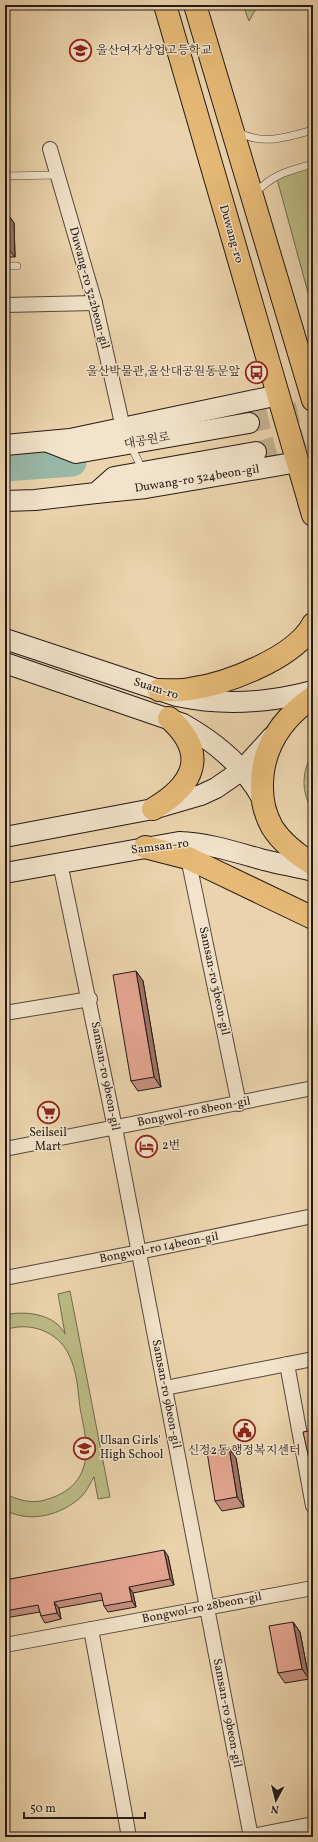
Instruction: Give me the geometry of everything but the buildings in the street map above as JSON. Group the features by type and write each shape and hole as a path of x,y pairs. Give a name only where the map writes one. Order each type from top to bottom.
{"main road":[{"name":"Duwang-ro","path":"165,5 313,514"},
{"path":"195,5 251,197 311,390"},
{"path":"5,445 127,436 279,395"},
{"name":"대공원로","path":"127,436 249,423"},
{"path":"96,492 114,477 256,452"},
{"name":"Duwang-ro 324beon-gil","path":"5,502 146,488 298,462"},
{"path":"159,690 203,687 242,673 282,654 298,642 313,624"},
{"name":"Suam-ro","path":"5,639 159,690 195,700 232,703 270,700 311,691"},
{"name":"Suam-ro","path":"5,663 170,718 200,733 219,747 242,770 262,798"},
{"path":"5,837 153,809 201,795 216,788 242,770 311,691"},
{"path":"153,809 169,799 180,789 187,780 191,769 192,756 189,742 180,728 170,718"},
{"path":"280,727 265,758 262,777 262,798 272,827 286,844 313,870"},
{"name":"Samsan-ro","path":"5,873 178,842 196,843 313,870"},
{"path":"286,844 313,864"},
{"path":"145,847 188,858 313,918"}],"street":[{"name":"Duwang-ro 322beon-gil","path":"50,149 95,303 127,436"},
{"path":"5,305 95,303"},
{"name":"Samsan-ro 3beon-gil","path":"188,858 239,1104"},
{"name":"Samsan-ro 9beon-gil","path":"60,863 90,999 250,1837"},
{"path":"5,1014 90,999"},
{"name":"Bongwol-ro 8beon-gil","path":"5,1149 239,1104 313,1088"},
{"name":"Bongwol-ro 14beon-gil","path":"5,1278 313,1216"},
{"path":"165,1388 313,1359"},
{"path":"287,1364 311,1483 313,1506"},
{"name":"Bongwol-ro 28beon-gil","path":"5,1645 313,1588"},
{"path":"91,1629 129,1837"},
{"path":"250,1837 313,1824"}],"lane":[{"path":"232,129 254,140 284,138 313,130"},
{"path":"251,197 265,183 276,175 313,164"},
{"path":"5,176 57,175"},
{"path":"5,266 17,266"},
{"path":"127,436 144,472"}],"green space":[{"path":"243,5 258,5 249,21"},
{"path":"313,167 313,311 276,175"},
{"path":"313,752 313,812 306,797 304,782 306,767"},
{"path":"70,1291 110,1497 98,1499 94,1477 82,1496 65,1508 35,1517 15,1514 5,1510 5,1493 19,1499 35,1502 51,1498 66,1491 75,1483 81,1474 86,1458 86,1441 78,1388 72,1361 64,1347 58,1340 42,1330 24,1327 5,1330 5,1315 25,1313 46,1317 57,1324 65,1334 58,1294"}],"waterway":[{"path":"5,467 72,462"}],"tunnel":[{"path":"249,423 313,409"},
{"path":"256,452 313,436"}],"place":[{"name":"울산여자상업고등학교","path":"81,51"},
{"name":"울산박물관,울산대공원동문앞","path":"256,372"},
{"name":"Seilseil Mart","path":"48,1112"},
{"name":"2번","path":"147,1146"},
{"name":"신정2동 행정복지센터","path":"244,1430"},
{"name":"Ulsan Girls' High School","path":"84,1448"}]}
